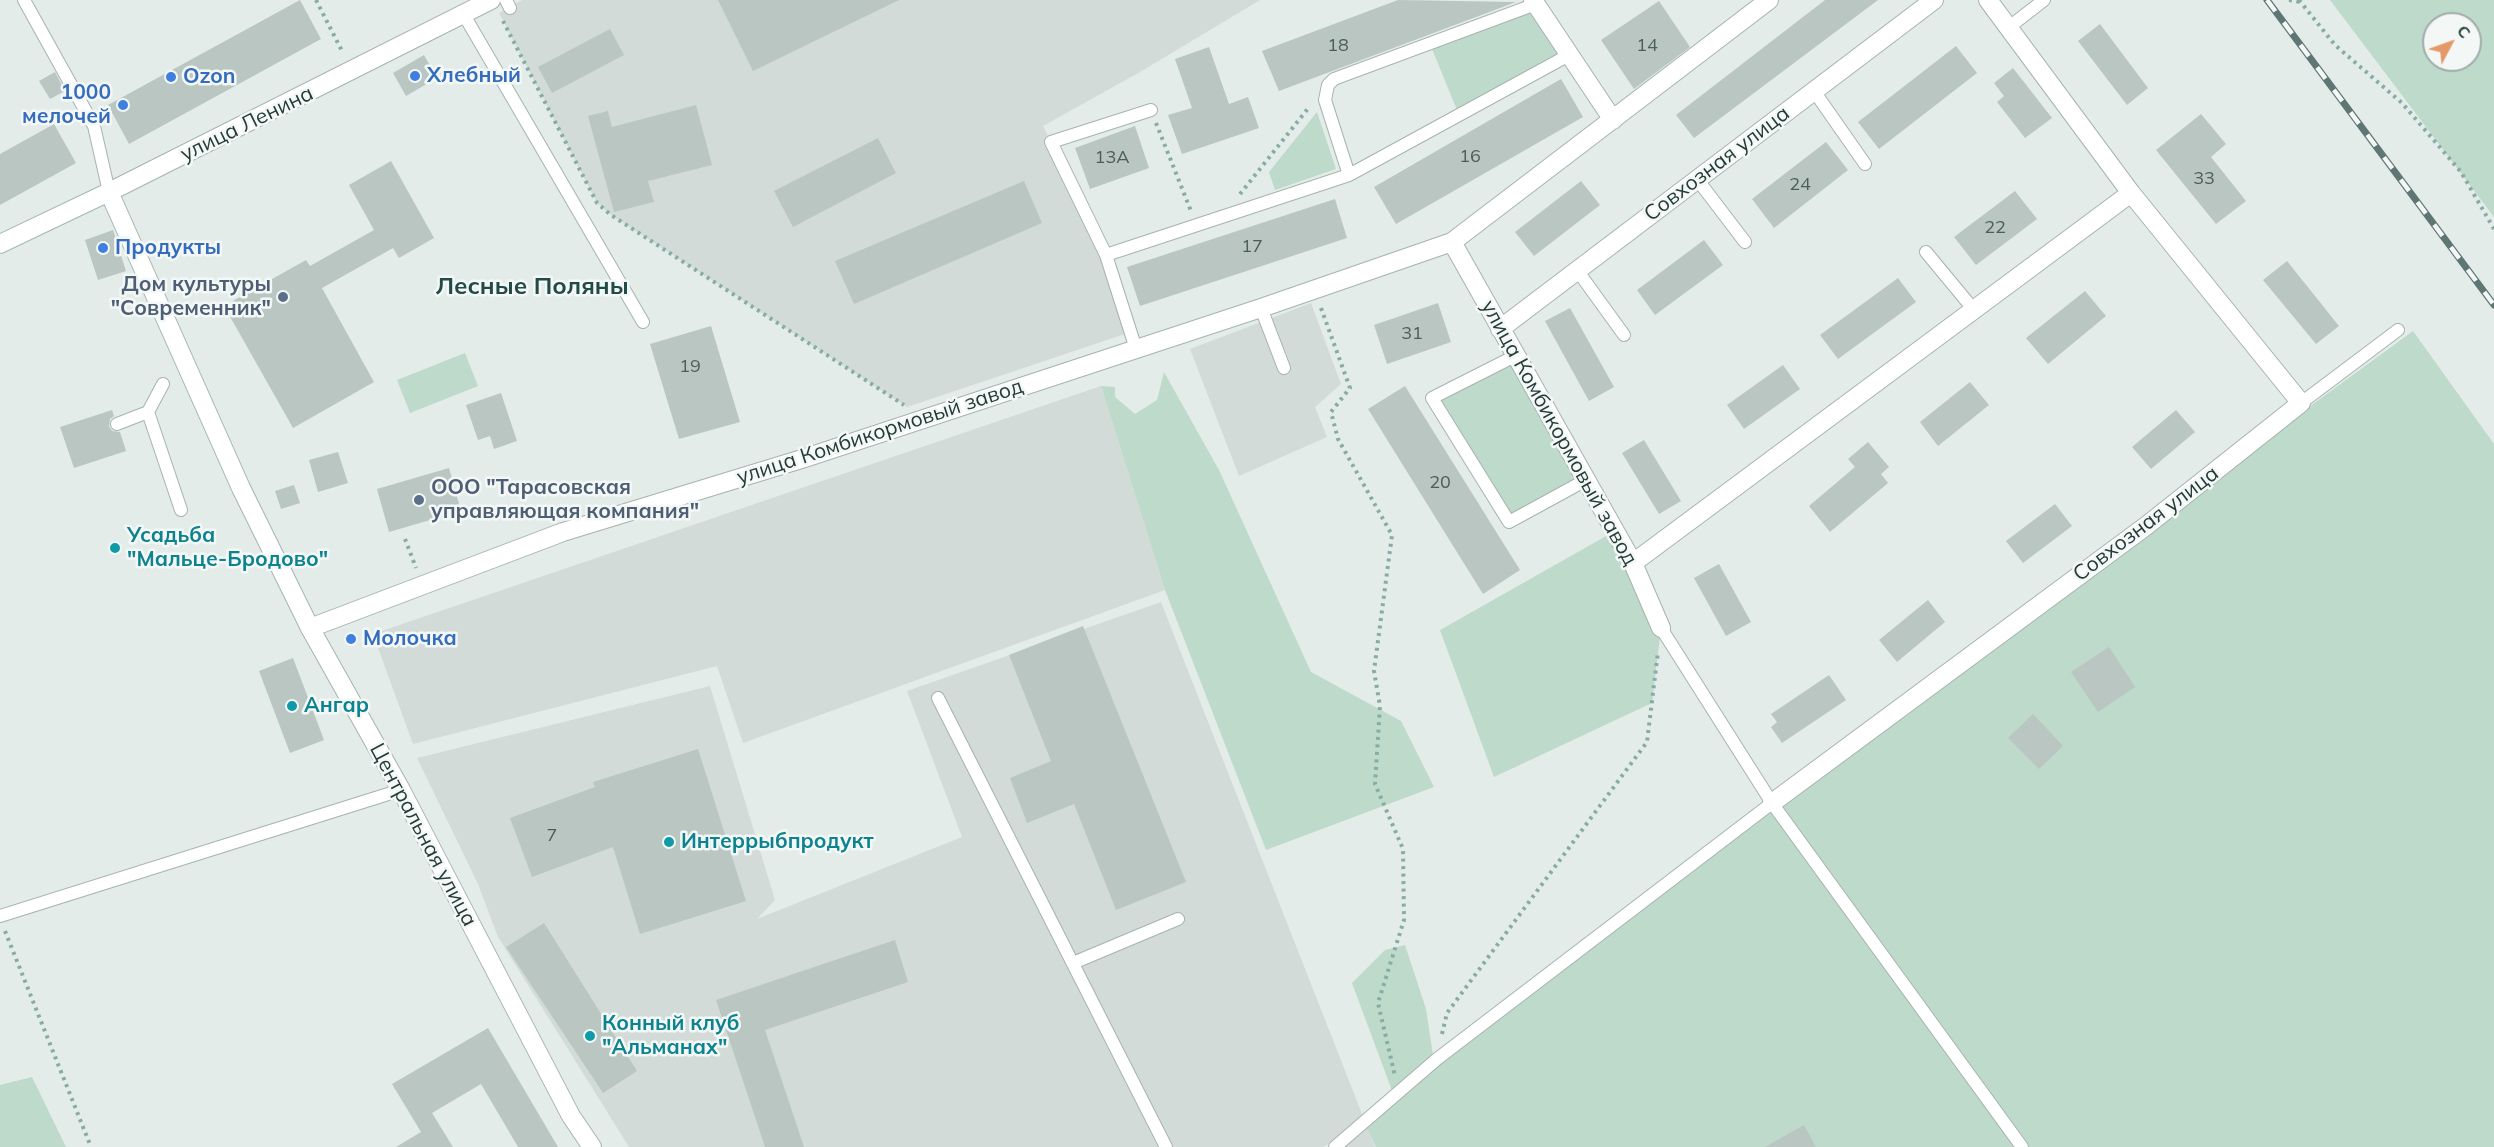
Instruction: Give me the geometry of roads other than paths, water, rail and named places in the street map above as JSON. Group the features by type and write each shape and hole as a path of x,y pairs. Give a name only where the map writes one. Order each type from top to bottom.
{"street":[{"name":"улица Комбикормовый завод","path":"310,628 563,532 805,458 1261,308 1452,242 1769,0"},
{"name":"Совхозная улица","path":"1500,329 1934,0"},
{"path":"1988,0 2131,193 2301,403"},
{"path":"1534,2 1613,120"},
{"name":"улица Ленина","path":"0,244 464,15 501,5"},
{"name":"Центральная улица","path":"109,192 241,488 310,628 401,790 571,1116 592,1147"},
{"path":"1633,563 2131,193"},
{"name":"улица Комбикормовый завод","path":"1452,242 1633,563 1661,628"},
{"name":"Совхозная улица","path":"1772,803 2146,526 2301,403"}],"lane":[{"path":"24,0 94,126 109,192"},
{"path":"2008,28 2044,0"},
{"path":"1349,175 1325,100 1328,85 1334,79 1534,2"},
{"path":"464,15 643,322"},
{"path":"1106,255 1349,175 1569,55"},
{"path":"1814,91 1865,164"},
{"path":"1136,349 1106,255 1051,142 1151,110"},
{"path":"1697,179 1745,242"},
{"path":"1926,252 1974,310"},
{"path":"1577,270 1624,335"},
{"path":"1261,308 1284,368"},
{"path":"2301,403 2398,330"},
{"path":"1515,356 1432,398 1509,522 1586,480"},
{"path":"117,424 148,412 164,384"},
{"path":"148,412 181,510"},
{"path":"1661,628 1772,803 2022,1147"},
{"path":"938,699 1166,1147"},
{"path":"0,916 401,790"},
{"path":"1335,1147 1437,1059 1772,803"},
{"path":"1073,963 1178,919"}],"railway":[{"path":"2267,0 2494,305"}],"place":[{"name":"Хлебный","path":"415,76"},
{"name":"Ozon","path":"171,77"},
{"name":"1000 мелочей","path":"123,105"},
{"name":"Продукты","path":"103,248"},
{"name":"Дом культуры \"Современник\"","path":"283,297"},
{"name":"ООО \"Тарасовская управляющая компания\"","path":"419,500"},
{"name":"Усадьба \"Мальце-Бродово\"","path":"115,548"},
{"name":"Молочка","path":"351,639"},
{"name":"Ангар","path":"292,706"},
{"name":"Интеррыбпродукт","path":"669,842"},
{"name":"Конный клуб \"Альманах\"","path":"590,1036"}],"district":[{"name":"Лесные Поляны","path":"532,287"}]}
